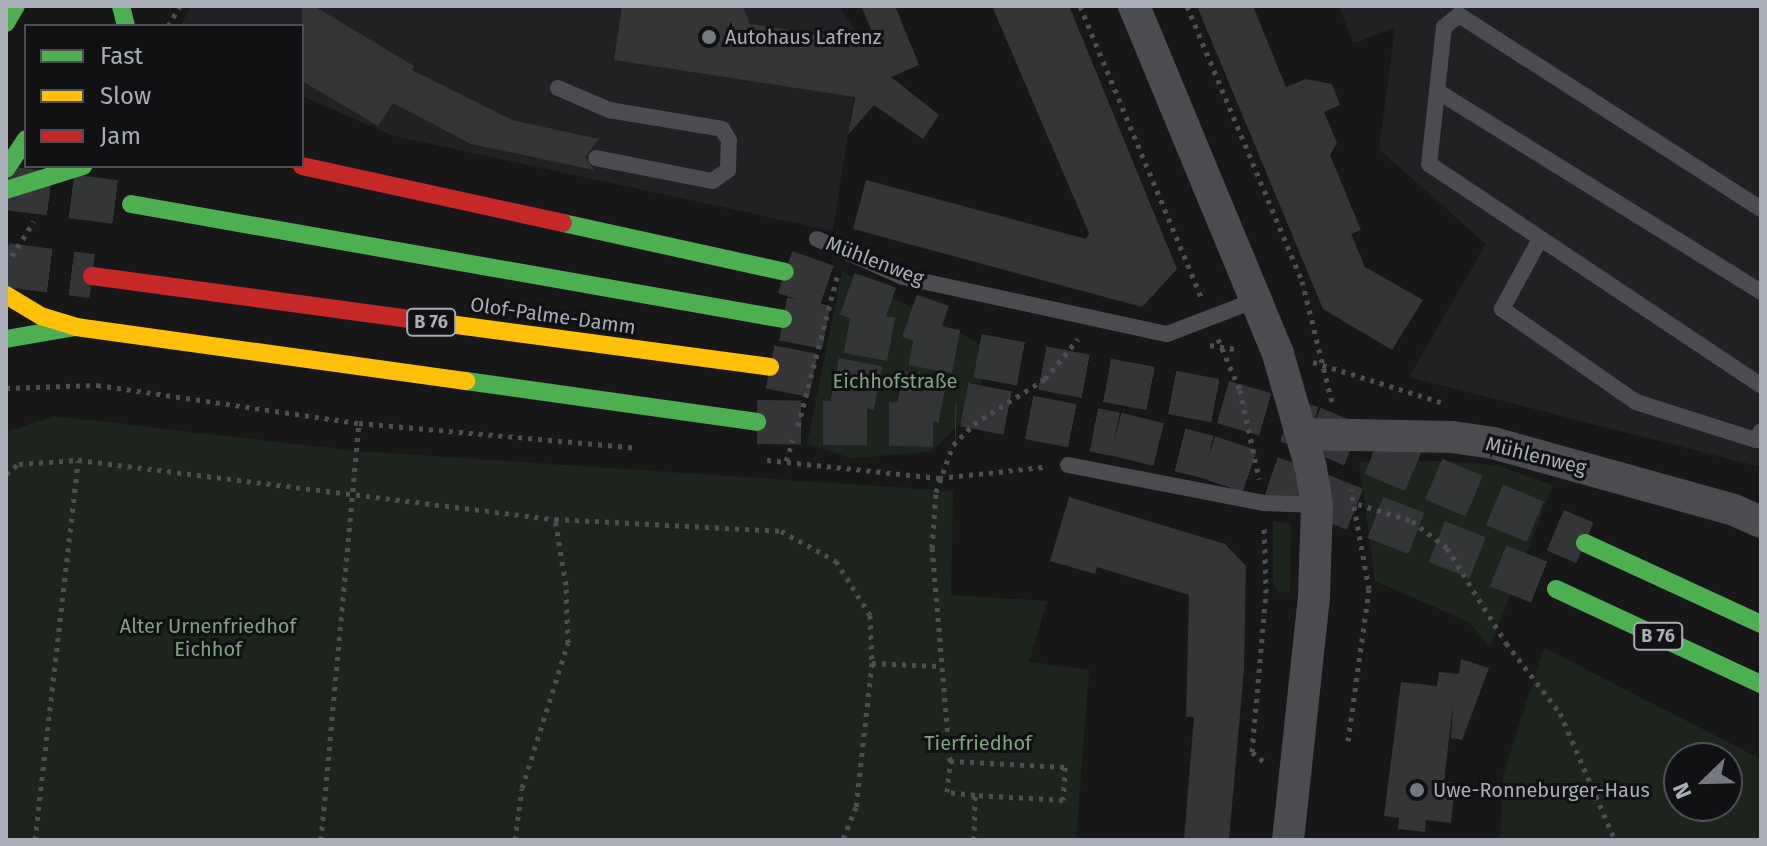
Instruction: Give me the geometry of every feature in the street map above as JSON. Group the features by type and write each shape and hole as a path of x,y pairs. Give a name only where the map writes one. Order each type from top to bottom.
{"main road":[{"path":"6,23 16,6"},
{"path":"6,169 24,142"},
{"path":"304,166 785,272"},
{"path":"6,190 77,168"},
{"name":"Olof-Palme-Damm","path":"131,204 783,319"},
{"name":"Olof-Palme-Damm","path":"92,276 770,367"},
{"path":"6,295 41,316 76,327 757,422"},
{"path":"6,339 76,327"},
{"path":"1585,543 1761,624"},
{"name":"B 76","path":"1556,589 1761,684"}],"street":[{"path":"1134,6 1256,300 1304,434 1317,505 1314,597 1288,840"},
{"name":"Mühlenweg","path":"1304,434 1493,443 1734,510 1761,522"}],"lane":[{"path":"1761,209 1459,15 1444,27 1429,164 1761,385"},
{"path":"558,88 609,110 722,129 729,140 728,170 712,181 596,158"},
{"path":"1437,91 1761,292"},
{"name":"Mühlenweg","path":"817,239 903,277 1097,315 1167,334 1256,300"},
{"path":"1540,239 1502,309 1636,402 1756,440 1761,431"},
{"path":"1068,465 1263,503 1317,505"}],"path":[{"path":"169,24 180,6"},
{"path":"1080,6 1247,414 1263,503 1266,593 1252,752"},
{"path":"1187,6 1302,281 1326,365 1341,467 1357,504 1369,598 1348,741"},
{"path":"786,461 815,375 843,249"},
{"path":"950,761 1065,767 1063,800 947,792 950,761 939,666 932,548 936,492 953,445 974,424 1045,379 1097,315"},
{"path":"6,388 97,385 359,423 321,840"},
{"path":"35,840 78,460"},
{"path":"6,474 19,464 78,460 555,519 781,531 836,561 858,589 870,615 872,663 856,807 843,840"},
{"path":"1317,505 1357,504 1412,521 1447,548 1506,643 1560,713 1615,840"},
{"path":"515,840 522,788 568,643 566,585 555,519"},
{"path":"872,663 939,666"},
{"path":"974,840 975,795"}],"shaded area":[{"path":"192,6 839,6 862,41 833,231 394,136 304,97 304,24 181,24"},
{"path":"1339,6 1761,6 1761,467 1409,377 1486,244 1379,149 1395,28 1353,43"}],"green space":[{"name":"Eichhofstraße","path":"842,271 982,345 982,401 931,452 851,458 807,444"},
{"name":"Alter Urnenfriedhof Eichhof","path":"54,416 356,451 953,491 951,595 1047,601 1029,662 1089,670 1076,840 6,840 6,432"},
{"path":"1440,461 1496,465 1553,485 1490,647 1469,622 1375,581 1359,462"},
{"path":"1273,521 1291,524 1290,593 1278,592 1273,584"},
{"path":"1544,648 1728,742 1663,742 1663,822 1743,822 1743,750 1761,759 1761,840 1500,840 1503,776"}],"building":[{"path":"302,6 314,6 414,66 412,70 512,120 599,139 585,157 594,170 471,144 393,103 378,126 304,82"},
{"path":"622,6 743,6 750,24 877,43 861,6 895,6 919,65 891,77 939,115 923,139 874,105 848,135 855,97 614,60"},
{"path":"992,6 1069,6 1177,269 1142,307 853,229 866,180 1086,239 1089,233"},
{"path":"1197,6 1253,6 1286,87 1306,79 1332,84 1340,105 1324,112 1337,143 1330,155 1361,230 1351,234 1365,267 1423,300 1392,350 1323,309"},
{"path":"1069,497 1225,544 1246,566 1244,669 1229,840 1184,840 1194,717 1186,717 1189,595 1097,567 1095,574 1050,561"},
{"path":"1461,659 1489,668 1462,740 1451,738 1453,704 1444,782 1455,783 1451,823 1426,820 1425,832 1398,829 1399,818 1384,816 1401,682 1437,686 1439,672 1459,674"}],"tunnel":[{"path":"6,188 131,204"},
{"path":"6,265 92,276"},
{"path":"785,272 942,327"},
{"path":"783,319 1223,402 1312,428 1585,543"},
{"path":"770,367 1116,434 1208,457 1314,493 1556,589"},
{"path":"757,422 956,425"}],"traffic: fast":[{"path":"6,23 16,6"},
{"path":"121,6 126,24"},
{"path":"6,169 24,142"},
{"path":"6,190 77,168"},
{"path":"131,204 783,319"},
{"path":"563,223 785,272"},
{"path":"6,339 74,327"},
{"path":"466,381 757,422"},
{"path":"1585,543 1761,624"},
{"path":"1556,589 1761,684"}],"traffic: slow":[{"path":"6,295 41,316 76,327 466,381"},
{"path":"434,322 770,367"}],"traffic: jam":[{"path":"304,166 563,223"},
{"path":"92,276 434,322"}],"place":[{"name":"Autohaus Lafrenz","path":"709,37"},
{"name":"Uwe-Ronneburger-Haus","path":"1417,790"}],"park label":[{"name":"Tierfriedhof","path":"978,743"}]}
